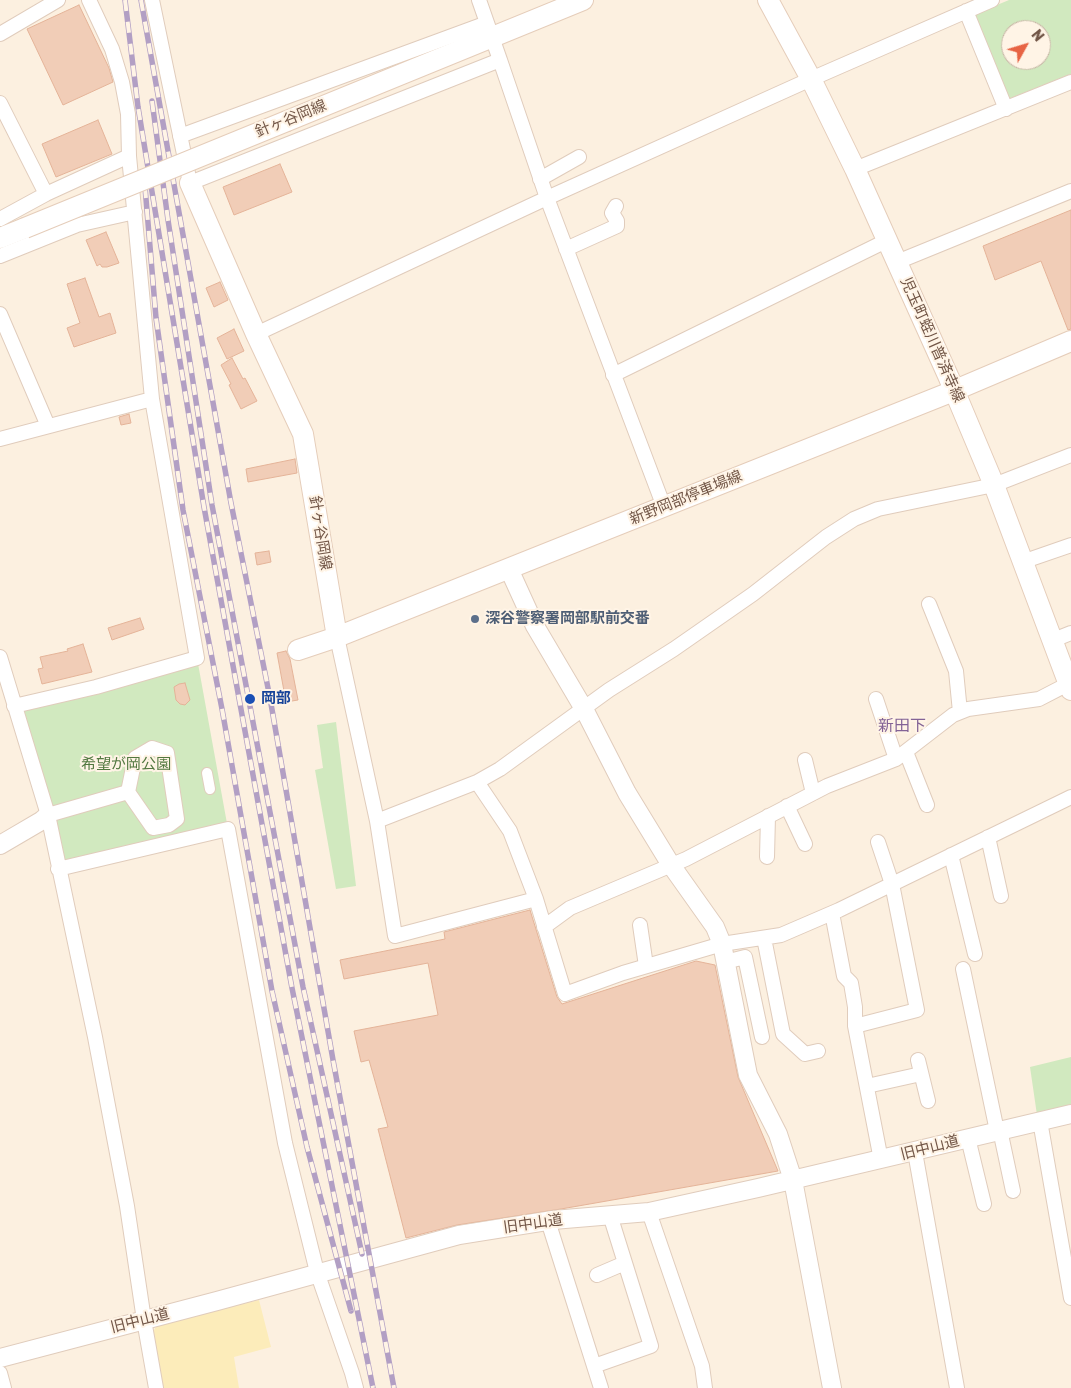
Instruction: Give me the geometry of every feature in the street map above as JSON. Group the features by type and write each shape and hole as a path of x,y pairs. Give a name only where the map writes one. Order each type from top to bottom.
{"main road":[{"name":"針ヶ谷岡線","path":"0,238 287,121 490,30 583,0"},
{"name":"児玉町蛭川普済寺線","path":"768,0 811,78 855,169 886,242 897,262 955,391 994,485 1070,687"},
{"name":"針ヶ谷岡線","path":"190,183 256,334 303,434 337,637"},
{"name":"新野岡部停車場線","path":"298,650 337,637 955,391 1071,341"}],"street":[{"path":"0,34 58,0"},
{"path":"14,706 96,687 197,658 152,399 129,156 128,114 122,82 112,49 89,0"},
{"path":"152,0 190,183 500,60"},
{"path":"479,0 546,198 664,507"},
{"path":"256,334 546,198 811,78 992,0"},
{"path":"966,11 1006,108"},
{"path":"180,136 490,30"},
{"path":"855,169 1071,82"},
{"path":"0,103 46,194"},
{"path":"0,219 46,194 129,156"},
{"path":"540,178 579,157"},
{"path":"897,262 1071,191"},
{"path":"566,249 617,226 617,221 612,213 616,206"},
{"path":"0,256 77,225 135,212"},
{"path":"613,374 886,242"},
{"path":"0,314 48,426"},
{"path":"0,439 152,399"},
{"path":"376,821 477,782 500,769 616,686 674,649 753,594 826,537 854,519 878,509 994,485 1071,455"},
{"path":"1022,562 1071,545"},
{"path":"509,569 535,626 584,709 626,793 672,866 715,927 722,944 748,1075 778,1134 793,1180 832,1388"},
{"path":"929,604 956,671 960,712"},
{"path":"1052,641 1071,633"},
{"path":"337,637 376,821 395,936 536,899"},
{"path":"0,657 48,815 97,1046 127,1206 156,1388"},
{"path":"544,927 570,908 672,866 827,786 901,755 953,715 968,709 1039,699 1070,687"},
{"path":"876,699 901,755 927,805"},
{"path":"152,748 167,753 178,819 169,825 153,828 128,792 135,758 152,748"},
{"path":"805,760 813,793"},
{"path":"207,773 210,789"},
{"path":"477,782 510,831 536,899 565,994 646,966 722,944 781,935 832,913 1071,797"},
{"path":"0,845 48,815 128,792"},
{"path":"787,806 805,844"},
{"path":"767,857 768,816"},
{"path":"58,869 228,829 285,1143 317,1272 356,1388"},
{"path":"988,837 1001,896"},
{"path":"855,1026 917,1010 892,884 878,842"},
{"path":"950,855 975,954"},
{"path":"832,913 844,976 851,983 855,1007 855,1026 881,1160"},
{"path":"640,925 646,966"},
{"path":"764,938 783,1034 805,1054 818,1051"},
{"path":"725,962 745,957 762,1038"},
{"path":"963,969 1013,1191"},
{"path":"867,1086 920,1067 928,1101"},
{"name":"旧中山道","path":"0,1358 459,1235 548,1221 649,1212 881,1160 1071,1114"},
{"path":"1040,1121 1071,1298"},
{"path":"968,1138 984,1204"},
{"path":"915,1152 957,1388"},
{"path":"649,1212 702,1366 705,1388"},
{"path":"594,1366 651,1346 610,1215"},
{"path":"548,1221 601,1388"},
{"path":"597,1275 625,1263"},
{"path":"0,1373 4,1388"}],"green space":[{"path":"1009,0 1071,0 1071,74 1006,100 973,15"},
{"name":"希望が岡公園","path":"197,658 228,829 58,869 14,706"},
{"path":"336,722 356,886 336,889 315,770 323,768 317,725"},
{"path":"1071,1057 1071,1107 1037,1115 1030,1067"}],"sand":[{"path":"259,1300 271,1347 234,1357 239,1388 163,1388 153,1332 157,1325"}],"building":[{"path":"79,5 109,68 113,82 63,105 27,29"},
{"path":"98,120 112,154 56,177 42,144"},
{"path":"280,164 292,192 234,215 223,187"},
{"path":"1071,210 1071,329 1068,330 1041,261 995,280 983,246"},
{"path":"106,232 119,263 102,267 100,264 97,266 86,240"},
{"path":"85,278 99,317 110,313 116,333 74,347 67,328 80,323 67,284"},
{"path":"220,282 228,300 214,307 206,288"},
{"path":"234,329 244,351 227,359 217,338"},
{"path":"232,358 257,401 241,409 221,365"},
{"path":"129,414 131,423 121,425 119,417"},
{"path":"295,459 297,473 248,482 246,469"},
{"path":"269,551 271,562 257,565 255,553"},
{"path":"140,618 144,629 112,640 108,628"},
{"path":"83,644 92,672 42,684 38,669 43,668 40,657 68,651 67,649"},
{"path":"286,651 290,659 298,700 286,702 277,653"},
{"path":"185,683 190,700 185,705 180,704 176,700 174,687"},
{"path":"530,910 557,997 562,1004 696,961 715,965 738,1077 778,1171 457,1225 406,1238 378,1129 388,1127 369,1060 361,1062 354,1031 438,1015 428,963 344,979 340,960 445,939 444,932"}],"railway":[{"path":"125,0 138,107 204,507 292,988 373,1388"},
{"path":"141,0 231,503 270,698 333,1060 394,1388"},
{"path":"152,101 168,220 212,505 303,987 362,1254"},
{"path":"145,187 156,318 183,510 222,709 272,991 307,1147 351,1311"}],"place":[{"name":"深谷警察署岡部駅前交番","path":"475,619"},
{"name":"岡部","path":"250,699"}],"district":[{"name":"新田下","path":"902,726"}]}
